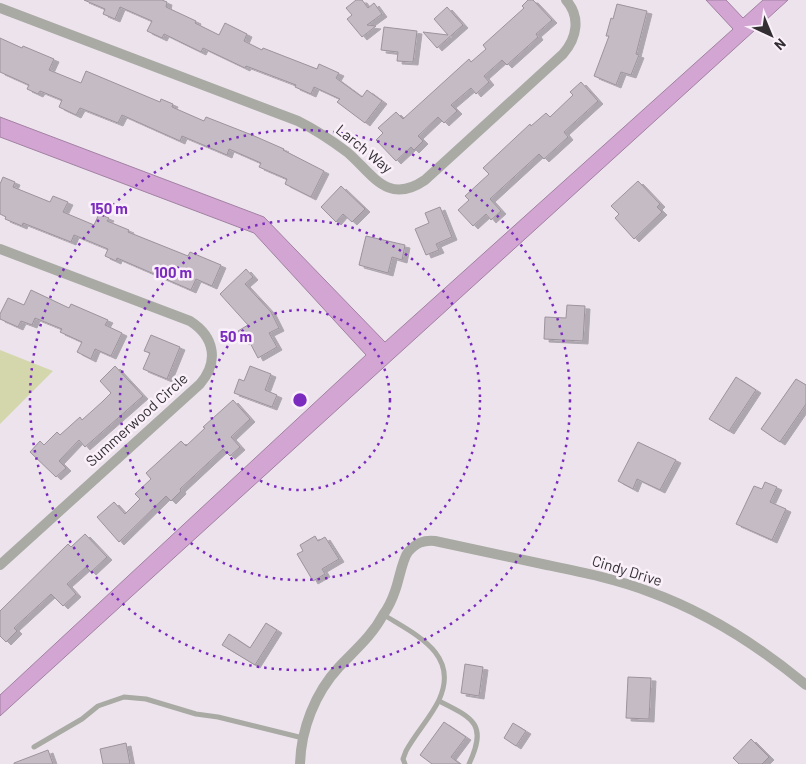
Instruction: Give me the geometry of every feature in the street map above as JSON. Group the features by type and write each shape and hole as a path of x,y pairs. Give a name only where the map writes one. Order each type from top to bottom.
{"street":[{"name":"Larch Way","path":"0,8 298,121 349,154 378,182 391,188 400,189 417,185 425,180 563,54 569,47 576,30 574,12 566,0"},
{"name":"Summerwood Circle","path":"0,249 190,321 206,334 212,351 212,360 206,378 200,384 0,566"},
{"name":"Cindy Drive","path":"384,615 395,592 407,553 418,543 426,540 435,541 587,574 649,592 684,606 733,632 780,663 806,685"},
{"path":"300,764 303,738 315,701 338,668 365,642 384,615"}],"lane":[{"path":"384,615 431,647 444,665 444,676 439,700 406,751 403,759 405,764"},
{"path":"34,747 82,719 98,706 124,697 146,699 196,714 303,738"},
{"path":"439,700 464,713 471,719 474,725 478,738 468,764"}],"green space":[{"path":"0,350 53,371 0,424"}],"shaded area":[{"path":"706,0 726,0 743,18 763,0 788,0 0,716 0,695 366,355 254,233 0,137 0,117 264,217 385,342 733,29"}],"building":[{"path":"84,0 162,0 167,2 166,7 196,21 195,23 219,35 225,23 247,34 244,41 262,50 263,48 317,69 319,64 339,73 336,78 362,97 367,90 382,101 365,123 337,102 340,99 314,87 311,94 295,87 296,85 246,66 245,68 203,48 201,52 164,34 162,38 147,31 152,21 120,7 115,19 103,14 105,9"},
{"path":"356,0 362,0 368,8 374,3 382,14 367,25 376,26 362,37 347,19 352,15 346,8"},
{"path":"528,0 533,0 552,20 536,34 538,37 507,65 502,60 484,76 489,82 476,94 471,88 451,105 457,111 444,123 438,117 418,136 423,141 414,150 411,147 396,161 376,140 383,133 378,128 396,112 403,119 469,59 471,62 486,49 483,45 524,8 522,6"},
{"path":"617,4 647,11 636,54 639,55 631,75 621,72 616,85 594,76 609,36 606,36"},
{"path":"447,7 463,25 437,48 423,32 448,35 434,19"},
{"path":"384,27 417,31 413,62 397,61 398,52 381,50"},
{"path":"0,38 54,59 49,70 81,83 86,71 160,102 161,99 173,104 172,107 204,121 206,117 252,135 284,149 324,171 311,197 285,184 287,179 259,167 261,163 229,149 227,155 182,136 180,141 122,115 118,123 80,108 76,115 59,107 62,100 40,91 38,94 27,89 29,85 0,72"},
{"path":"581,82 598,101 564,132 568,137 544,159 539,154 490,199 501,211 491,220 486,214 473,226 458,210 469,200 465,196 489,174 483,168 530,124 531,126 546,113 550,117 573,95 570,92"},
{"path":"3,177 15,182 13,187 50,202 53,196 68,202 63,212 94,225 99,214 109,218 107,221 129,230 128,232 188,256 190,252 221,265 212,286 196,279 191,290 117,258 116,261 105,256 108,249 74,235 71,242 23,223 22,226 5,219 6,217 0,214 0,184"},
{"path":"638,181 660,204 657,207 662,212 634,239 615,218 619,214 611,206"},
{"path":"341,186 365,209 352,222 343,214 336,222 321,207"},
{"path":"440,207 452,237 436,244 439,250 426,255 415,229 429,223 425,213"},
{"path":"366,236 405,245 402,260 392,257 388,273 359,265"},
{"path":"246,269 253,277 245,284 271,312 279,328 269,333 277,347 258,358 248,339 244,342 238,331 248,325 220,294"},
{"path":"31,290 69,308 71,304 108,320 105,325 122,333 111,356 95,349 91,359 77,352 82,342 60,332 62,329 35,318 32,325 21,321 18,327 0,319 0,314 8,298 24,305"},
{"path":"567,305 585,306 583,341 544,339 545,317 566,318"},
{"path":"151,335 180,347 167,379 143,369 150,353 144,351"},
{"path":"115,366 143,396 85,447 79,440 59,461 66,468 56,477 30,452 40,441 44,445 57,432 60,435 80,417 82,420 111,393 100,381"},
{"path":"250,366 271,374 265,390 277,395 272,407 234,393 239,379 244,381"},
{"path":"736,377 756,390 729,431 709,419"},
{"path":"796,379 806,385 806,404 780,442 761,429"},
{"path":"233,400 250,419 231,437 240,447 230,456 223,449 180,489 181,491 171,501 166,496 119,542 97,517 114,502 125,514 140,499 135,494 151,479 146,473 181,441 186,446 205,428 203,427"},
{"path":"638,442 676,460 660,490 637,479 633,489 618,481"},
{"path":"765,482 777,487 770,502 786,509 772,540 736,524 754,486 762,489"},
{"path":"85,534 107,557 91,572 86,567 67,584 76,594 63,606 51,594 14,628 17,631 6,642 0,636 0,611 68,544 71,547"},
{"path":"315,536 318,541 325,537 339,559 322,569 325,574 313,581 297,554 303,551 300,545"},
{"path":"266,623 277,630 255,665 222,645 229,634 250,648"},
{"path":"465,664 483,667 479,696 461,693"},
{"path":"628,677 651,678 649,719 626,718"},
{"path":"444,722 466,737 451,757 460,764 432,764 420,755"},
{"path":"513,723 526,731 516,746 504,738"},
{"path":"751,739 769,757 762,764 739,764 733,758"},
{"path":"126,743 130,764 103,764 100,749"},
{"path":"48,750 53,764 14,764 14,763"}]}
